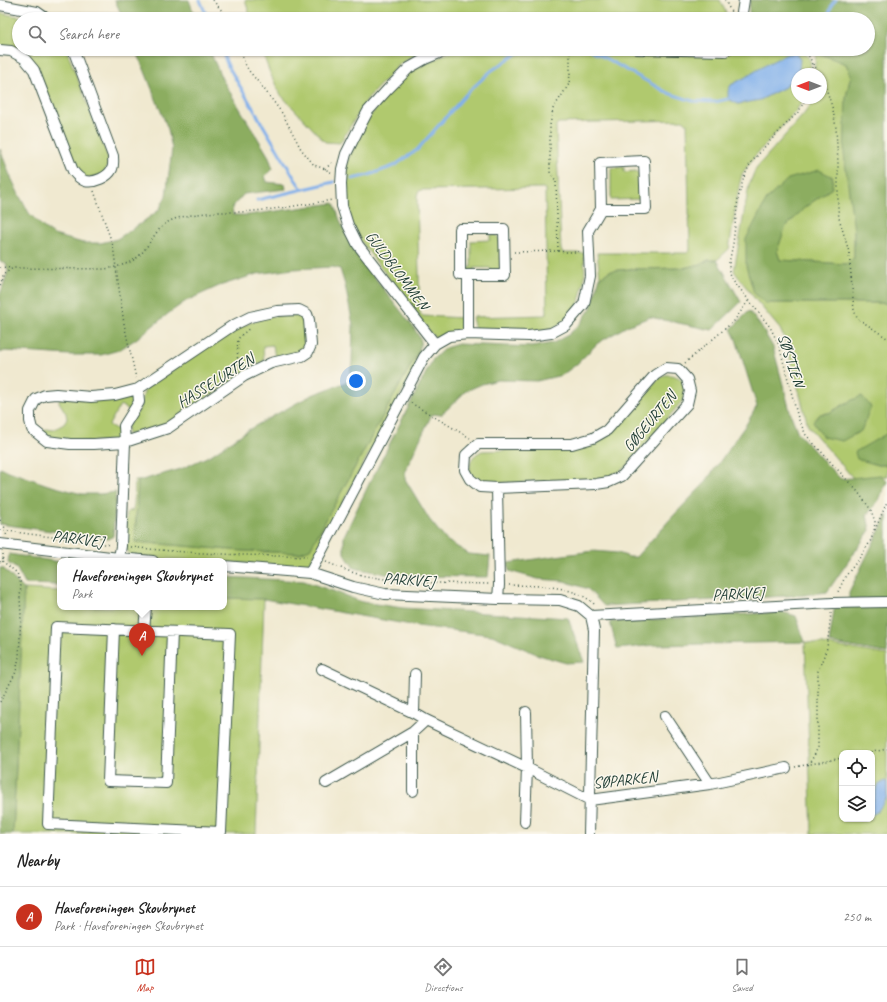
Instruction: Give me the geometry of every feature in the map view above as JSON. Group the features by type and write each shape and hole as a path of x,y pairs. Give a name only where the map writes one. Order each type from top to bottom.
{"street":[{"path":"739,12 744,0"},
{"path":"0,5 37,12"},
{"path":"0,50 12,52"},
{"path":"20,56 24,58 34,70 72,171 79,178 86,181 94,181 107,176 113,168 113,156 76,56"},
{"name":"GULDBLOMMEN","path":"432,56 409,68 368,111 346,154 341,177 342,206 348,225 358,245 435,344"},
{"path":"310,573 424,357 435,344 448,336 468,334 529,336 550,333 566,325 584,304 590,276 588,231 601,209 600,163 644,161 646,208 601,209"},
{"path":"460,229 504,229 504,275 468,275 460,275 460,229"},
{"path":"468,275 468,334"},
{"name":"HASSELURTEN","path":"299,310 306,314 309,320 311,345 308,352 302,356 271,363 244,376 168,428 125,442 94,444 70,444 47,440 38,435 32,429 30,411 36,399 45,395 56,394 91,398 115,396 138,389 232,326 250,317 277,311 299,310"},
{"name":"GØGEURTEN","path":"666,368 678,369 687,379 690,391 687,404 622,476 609,482 596,484 497,488 480,487 470,479 464,470 466,455 478,444 572,444 593,438 607,430 655,375 666,368"},
{"path":"119,558 125,442 124,426 139,402 138,389"},
{"path":"497,488 498,599"},
{"name":"PARKVEJ","path":"0,544 119,558"},
{"name":"PARKVEJ","path":"227,566 310,573 353,588 384,594 560,600 579,606 592,616 833,603 887,602"},
{"path":"144,631 146,610"},
{"path":"589,834 594,630 592,616"},
{"path":"56,627 144,631 230,634 221,832 48,824 56,627"},
{"path":"114,629 108,781 166,783 172,632"},
{"name":"SØPARKEN","path":"322,669 414,712 426,720 590,800 710,784 786,768"},
{"path":"414,712 415,674"},
{"path":"525,822 527,768 526,712"},
{"path":"665,716 710,784"},
{"path":"326,783 413,732 426,720"},
{"path":"413,732 413,791"}],"path":[{"path":"213,0 223,12"},
{"path":"725,0 733,12"},
{"path":"243,56 249,71 282,114 301,150 314,165 341,177"},
{"path":"558,251 556,181 550,172 550,125 553,108 569,84 570,56"},
{"path":"810,56 812,68"},
{"path":"812,63 816,68"},
{"path":"827,91 833,110 836,128 838,209 839,218 849,252 854,310 858,318 887,338"},
{"name":"SØSTIEN","path":"803,104 799,111 750,164 744,177 738,198 729,271 733,280 770,327 779,345 798,418 806,435 858,492 871,510 875,522 874,532"},
{"path":"94,181 94,190 113,246 124,324 138,389"},
{"path":"0,267 103,269 117,267 124,265 138,257 162,226 172,220 192,215 268,209 342,198"},
{"path":"504,252 589,252"},
{"path":"0,285 0,281 4,274 13,268"},
{"path":"678,369 734,321 749,300"},
{"path":"239,379 237,372 238,340 250,327 250,317"},
{"path":"403,398 478,444"},
{"path":"808,764 818,747 818,671 827,648 833,603 845,577 870,542 887,502"},
{"path":"0,520 7,532"},
{"path":"0,702 16,672 19,657 21,615 21,584 17,573 1,560"},
{"path":"875,752 887,749"},
{"path":"786,768 839,759"}],"green space":[{"path":"115,0 189,0 193,12 120,12"},
{"path":"245,0 720,0 726,12 249,12"},
{"path":"750,0 887,0 887,304 765,303 754,293 746,266 746,239 767,199 788,179 819,170 833,177 832,188 804,208 785,228 777,251 780,260 846,264 854,258 854,231 844,154 846,97 851,75 846,64 826,56 875,56 875,12 749,11"},
{"path":"0,13 12,15 12,53 0,47"},
{"path":"19,56 69,56 108,157 107,167 100,175 87,178 76,168 35,64"},
{"path":"139,56 212,56 222,79 269,157 273,169 265,176 267,182 285,184 286,189 244,194 232,207 233,215 248,215 334,203 341,223 355,252 414,328 421,340 419,351 310,549 299,553 244,551 135,542 138,481 181,469 211,455 248,430 295,404 312,395 349,380 352,362 353,325 345,285 340,269 333,267 293,269 257,274 219,286 186,301 119,350 101,355 70,355 5,351 0,353 0,295 8,271 6,263 0,261 0,149 19,195 29,213 43,227 54,235 83,243 101,243 117,239 159,210 166,196 172,149 168,129"},
{"path":"264,56 413,56 400,64 368,98 340,143 325,142 280,94"},
{"path":"442,56 807,56 809,58 811,68 791,68 791,104 800,104 796,111 754,157 742,174 729,249 717,260 708,260 701,264 683,268 629,269 610,271 600,277 597,253 687,253 690,250 687,123 683,120 558,123 556,126 561,250 563,253 584,253 585,277 578,306 561,324 548,331 535,333 475,330 472,317 545,315 547,313 545,189 421,190 418,192 420,313 423,316 464,318 464,327 460,331 437,338 432,335 356,235 344,199 347,162 366,122 383,99 407,73","holes":["744,78 785,87 760,100 738,104 731,85"]},
{"path":"816,56 826,56 846,64 851,75 846,97 854,231 854,258 846,264 780,260 777,251 785,228 804,208 832,188 788,179 765,303 887,304 887,432 878,465 887,465 887,476 853,478 808,426 787,345 780,329 734,271 749,185 756,168 811,104 827,104 827,68 815,68","holes":["850,401 823,437 820,414 829,413"]},
{"path":"624,167 624,172 636,171 639,174 639,186 642,186 643,199 611,200 611,168"},
{"path":"490,235 496,235 500,240 501,267 497,272 491,272 490,268 474,268 474,272 468,272 465,268 471,268 471,241 490,240"},
{"path":"708,260 717,260 741,302 712,330 650,317 627,326 598,343 577,364 562,375 537,381 498,380 482,384 466,391 441,415 432,414 405,471 405,479 429,519 446,540 469,554 490,556 488,577 396,576 354,568 344,553 344,536 433,359 445,348 458,344 532,347 553,343 568,335 580,324 591,308 600,277 610,271 629,269 683,268 701,264"},
{"path":"749,311 760,325 773,347 791,415 798,433 841,479 881,475 887,481 879,500 867,515 870,530 827,592 805,595 604,606 588,589 564,581 538,579 509,571 508,563 593,551 618,553 629,557 636,557 704,484 747,423 757,406 736,339 731,329"},
{"path":"296,314 303,317 307,324 306,344 301,351 275,358 273,345 263,346 264,361 167,424 128,435 127,427 139,410 145,389 224,335 266,317"},
{"path":"419,351 423,353 311,561 306,565 295,566 227,562 227,558 155,558 130,556 126,547 125,529 127,512 133,510 135,481 138,481 135,532 136,542 244,551 299,553 310,549"},
{"path":"665,375 675,376 682,381 685,388 684,399 627,466 619,472 600,481 480,483 470,474 470,466 473,457 482,451 573,448 606,436 616,428 654,383"},
{"path":"134,394 136,396 129,410 120,405 109,425 116,429 120,429 120,436 117,440 88,442 67,441 48,436 40,432 47,429 53,430 64,424 67,419 66,413 59,402 60,398"},
{"path":"862,396 871,407 861,431 842,441 823,437 813,422 820,414 829,413"},
{"path":"887,432 887,465 878,465 857,459 855,452"},
{"path":"0,468 48,485 82,494 116,492 113,536 109,539 0,524"},
{"path":"887,515 887,599 849,600 849,592"},
{"path":"9,554 57,562 57,585 25,584 17,569 8,563"},
{"path":"0,568 3,568 24,589 13,834 0,834"},
{"path":"227,577 304,581 362,602 403,608 568,618 584,662 566,663 539,655 492,635 417,626 264,599 227,598"},
{"path":"24,589 57,591 57,610 227,610 227,598 264,599 256,834 13,834"},
{"path":"887,605 887,653 829,643 834,610 838,606"},
{"path":"782,612 796,616 805,642 655,645 617,649 610,622"},
{"path":"805,642 887,655 887,833 812,834"}],"water":[{"path":"783,56 798,56 800,59 799,68 791,68 791,80 785,87 760,100 738,104 728,99 728,91 731,85"},
{"path":"885,781 887,782 887,797 875,813 875,794 877,786"}],"waterway":[{"path":"200,0 205,12"},
{"path":"830,12 832,4 836,0"},
{"path":"224,56 228,66 302,189"},
{"path":"352,179 369,175 394,166 417,150 468,92 491,71 514,56"},
{"path":"602,56 668,93 693,101 715,102 728,99"},
{"path":"257,200 334,182"}],"place":[{"name":"Haveforeningen Skovbrynet","path":"142,656"}]}
